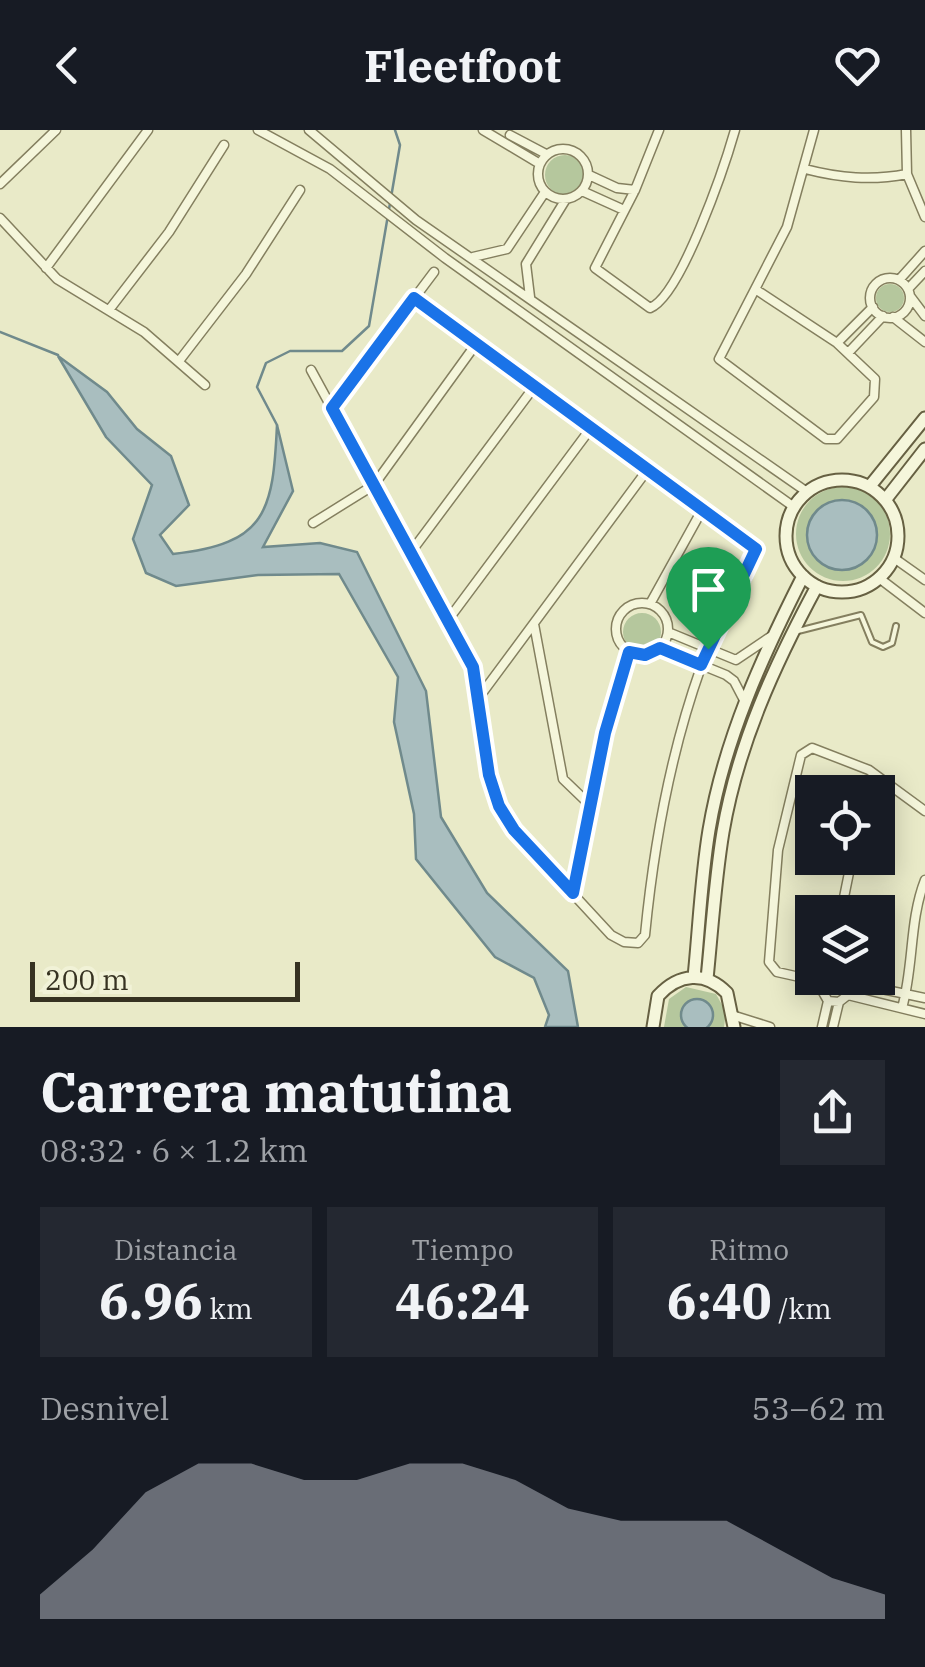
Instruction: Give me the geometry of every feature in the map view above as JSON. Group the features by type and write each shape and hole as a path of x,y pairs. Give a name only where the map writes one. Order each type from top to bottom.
{"street":[{"path":"0,184 56,130"},
{"path":"46,268 148,130"},
{"path":"258,130 330,169 794,507"},
{"path":"287,130 288,146"},
{"path":"310,130 372,187 416,220 806,492"},
{"path":"483,130 540,164"},
{"path":"659,130 636,190 595,268 650,308 663,300 704,222 735,130"},
{"path":"758,291 837,343 875,380 877,389 837,439 826,439 721,364 721,352 758,291 787,228 814,130"},
{"path":"906,130 907,174 925,217"},
{"path":"504,146 511,132 546,154"},
{"path":"109,310 169,232 224,145"},
{"path":"530,297 526,264 566,199 582,191 589,174 587,163 574,150 555,150 546,154 538,178 545,192 566,199"},
{"path":"805,169 877,180 907,174"},
{"path":"589,174 616,188 636,190"},
{"path":"178,361 246,274 300,190"},
{"path":"582,191 624,210"},
{"path":"473,257 507,249 545,192"},
{"path":"0,218 46,268 178,361 205,386"},
{"path":"899,280 925,251"},
{"path":"925,271 909,292 904,312 893,317 883,316 873,308 870,295 876,284 887,278 899,280 909,292 925,316"},
{"path":"332,408 434,272"},
{"path":"311,370 473,667 489,775 499,806 514,830 573,893 624,942 638,942 645,935 655,840 677,741 701,665 756,549 414,298"},
{"path":"837,343 873,308"},
{"path":"848,352 883,316"},
{"path":"893,317 925,342"},
{"path":"313,523 374,486 476,344"},
{"path":"410,552 534,387"},
{"path":"870,486 925,418"},
{"path":"448,620 591,428"},
{"path":"886,499 919,467 925,449"},
{"path":"480,696 648,469"},
{"path":"848,480 870,486 886,499 896,517 899,538 894,558 879,578 860,589 838,592 817,586 803,576 786,543 794,507 806,492 826,482 848,480"},
{"path":"650,604 702,510"},
{"path":"894,558 925,580"},
{"path":"700,978 709,830 745,702 803,576"},
{"path":"879,578 925,612"},
{"path":"700,978 737,770 757,709 817,586"},
{"path":"634,604 650,604 664,615 668,632 660,648 645,655 629,652 618,639 617,622 634,604"},
{"path":"534,624 563,779 589,804"},
{"path":"668,632 742,659 774,634"},
{"path":"660,648 734,681 745,702"},
{"path":"573,893 589,804 629,652"},
{"path":"796,775 801,755 812,748 872,775"},
{"path":"795,780 778,850 769,962 777,972 795,975"},
{"path":"895,789 925,811"},
{"path":"902,1008 916,902 925,880"},
{"path":"653,1027 658,996 680,979 700,978 727,993 734,1022 770,1027"},
{"path":"895,991 925,998"},
{"path":"823,995 828,1001 839,1002"},
{"path":"833,1027 839,1002 848,995 925,1014"},
{"path":"822,1027 828,1001"}],"lane":[{"path":"793,631 862,615 872,642 882,647 892,643 896,626"}],"green space":[{"path":"565,155 579,161 585,175 579,189 565,195 551,189 545,175 551,161"},
{"path":"890,284 900,288 904,298 900,308 890,312 880,308 876,298 880,288"},
{"path":"843,487 861,491 876,501 886,516 890,534 886,552 876,567 861,577 843,581 825,577 810,567 800,552 796,534 800,516 810,501 825,491"},
{"path":"642,613 656,618 661,632 656,646 642,651 628,646 623,632 628,618"},
{"path":"686,987 716,994 726,1012 724,1027 664,1027 669,999"}],"shaded area":[{"path":"58,356 107,392 137,429 171,456 189,505 160,535 173,554 228,542 259,518 272,480 277,425 293,491 263,547 320,543 357,552 426,691 441,817 487,893 568,971 578,1027 545,1027 549,1015 534,978 495,957 416,859 414,814 394,722 398,677 339,574 258,575 176,586 146,573 133,539 152,485 106,437"},
{"path":"842,500 867,510 877,535 867,560 842,570 817,560 807,535 817,510"},
{"path":"703,1000 712,1009 709,1027 685,1027 681,1015 685,1003"}],"waterway":[{"path":"277,425 257,387 266,363 290,351 342,351 369,326 400,145 395,130"},
{"path":"0,332 58,355"}],"route":[{"path":"414,298 753,544 755,556 708,649 701,665 660,648 645,655 629,652 605,733 573,893 514,830 499,806 489,775 473,667 332,408 414,298"}]}
